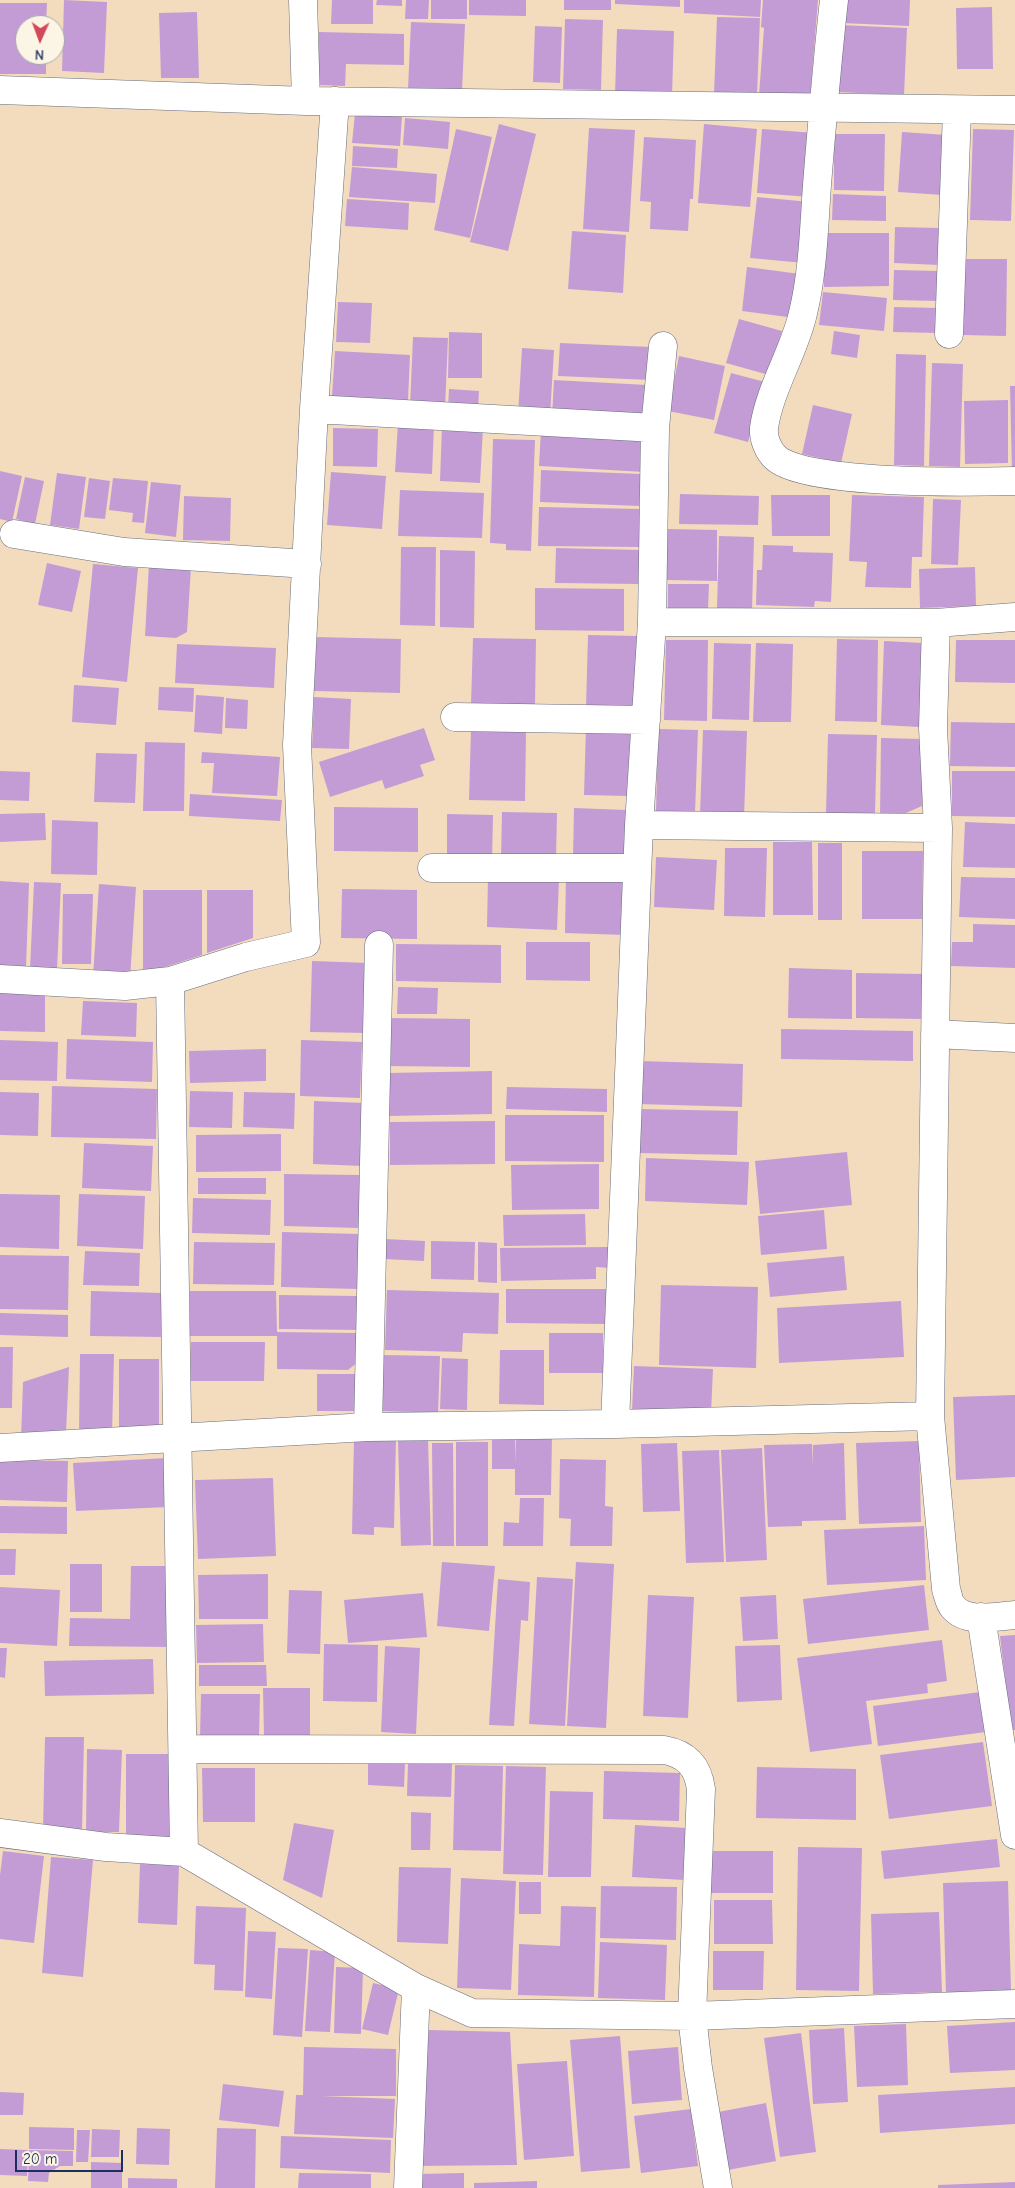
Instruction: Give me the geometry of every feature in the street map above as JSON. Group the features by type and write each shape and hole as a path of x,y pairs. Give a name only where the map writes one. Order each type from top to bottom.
{"street":[{"path":"303,0 306,101"},
{"path":"834,0 812,244 803,314 769,409 764,429 765,443 775,458 791,466 828,475 963,482 1015,481"},
{"path":"0,90 335,102 957,111 1015,110"},
{"path":"0,979 125,986 170,981 246,957 306,943 297,745 314,409 335,102"},
{"path":"949,334 957,111"},
{"path":"615,1424 637,868 652,622 655,428 663,346"},
{"path":"314,409 655,428"},
{"path":"14,534 124,552 307,564"},
{"path":"652,622 936,623 1015,617"},
{"path":"936,623 933,728 938,828 930,1416 946,1589 952,1606 956,1610 981,1618 1015,1615"},
{"path":"455,717 646,720"},
{"path":"639,825 938,828"},
{"path":"432,868 637,868"},
{"path":"368,1427 379,945"},
{"path":"170,981 184,1852"},
{"path":"936,1034 1015,1038"},
{"path":"0,1448 368,1427 615,1424 930,1416"},
{"path":"981,1618 1015,1835"},
{"path":"183,1749 664,1750 683,1756 696,1770 701,1789 692,2016 698,2068 718,2188"},
{"path":"0,1833 106,1848 184,1852 416,1988 472,2013 692,2016 1015,2004"},
{"path":"408,2188 416,1988"}],"building":[{"path":"64,0 107,2 104,73 62,71 62,65 65,65"},
{"path":"332,0 373,0 373,24 331,24"},
{"path":"377,0 402,0 402,6 376,5"},
{"path":"406,0 429,0 428,19 405,19"},
{"path":"431,0 467,0 467,19 431,19"},
{"path":"469,0 526,0 526,16 469,15"},
{"path":"564,0 611,0 611,10 564,10"},
{"path":"615,0 680,0 680,7 615,4"},
{"path":"684,0 761,0 760,17 684,13"},
{"path":"763,0 818,0 810,99 759,95 764,28 761,27"},
{"path":"842,0 910,0 909,26 841,23"},
{"path":"0,3 47,3 46,15 15,15 15,65 46,65 46,74 0,74"},
{"path":"992,7 993,69 957,69 956,8"},
{"path":"197,12 199,78 161,78 159,13"},
{"path":"717,17 760,18 757,95 714,94"},
{"path":"565,19 603,20 601,90 563,89"},
{"path":"411,22 465,24 462,91 408,89"},
{"path":"840,25 907,28 904,95 837,92"},
{"path":"535,26 562,27 560,83 533,82"},
{"path":"617,29 674,31 672,96 615,95"},
{"path":"319,32 404,34 404,65 346,64 345,86 318,85"},
{"path":"355,113 402,117 400,146 352,143"},
{"path":"405,118 450,122 448,149 403,145"},
{"path":"499,124 536,134 508,251 470,242"},
{"path":"704,124 757,129 750,207 698,203"},
{"path":"589,128 635,130 629,232 583,229"},
{"path":"456,129 492,137 470,238 434,230"},
{"path":"762,129 815,133 810,197 757,193"},
{"path":"973,129 1014,130 1011,221 970,220"},
{"path":"902,132 947,135 943,195 898,192"},
{"path":"834,134 885,134 884,191 834,190"},
{"path":"644,137 696,140 693,199 690,199 688,231 650,229 651,202 640,201"},
{"path":"353,146 398,149 397,168 352,166"},
{"path":"352,167 437,174 435,203 349,197"},
{"path":"833,194 886,196 886,221 832,220"},
{"path":"757,197 810,202 804,263 750,258"},
{"path":"347,199 409,203 408,230 345,226"},
{"path":"895,227 940,228 939,265 894,263"},
{"path":"572,231 626,235 623,293 568,289"},
{"path":"824,233 889,233 889,286 824,287"},
{"path":"964,259 1007,259 1006,336 963,335"},
{"path":"747,267 800,274 795,318 742,311"},
{"path":"894,270 939,271 939,301 893,300"},
{"path":"823,292 887,298 884,331 819,325"},
{"path":"338,302 372,303 370,343 336,342"},
{"path":"894,307 940,308 939,333 893,332"},
{"path":"739,319 782,331 769,375 726,363"},
{"path":"834,331 860,335 857,358 831,354"},
{"path":"449,332 482,333 482,378 448,378"},
{"path":"413,337 448,338 445,409 410,407"},
{"path":"560,343 651,347 650,380 558,376"},
{"path":"522,348 554,350 550,416 518,415"},
{"path":"335,351 410,355 408,400 332,396"},
{"path":"896,354 926,355 924,466 894,465"},
{"path":"679,356 725,366 714,420 668,411"},
{"path":"932,363 963,364 960,467 929,466"},
{"path":"731,373 765,382 748,442 714,433"},
{"path":"554,380 647,385 646,421 552,417"},
{"path":"1010,386 1015,386 1015,472 1012,472"},
{"path":"449,389 479,391 478,409 448,408"},
{"path":"1008,400 1008,463 965,464 964,401"},
{"path":"813,405 852,414 841,463 802,454"},
{"path":"398,423 434,425 432,474 395,472"},
{"path":"442,426 483,428 480,483 440,481"},
{"path":"333,428 378,429 377,467 333,466"},
{"path":"541,430 646,436 644,472 539,466"},
{"path":"493,439 535,440 531,551 506,550 506,544 490,543"},
{"path":"541,470 641,474 639,506 540,502"},
{"path":"0,471 22,476 12,522 0,519"},
{"path":"331,472 386,476 382,529 327,525"},
{"path":"57,473 86,477 79,529 50,525"},
{"path":"25,477 44,481 35,524 16,519"},
{"path":"89,478 110,481 105,519 84,517"},
{"path":"113,478 148,481 144,523 132,522 133,513 109,510"},
{"path":"151,482 181,485 176,537 145,533"},
{"path":"400,490 484,493 482,538 398,536"},
{"path":"680,494 759,496 758,525 679,524"},
{"path":"771,495 830,495 830,536 772,536"},
{"path":"852,495 924,497 922,557 912,557 911,588 865,587 867,562 849,561"},
{"path":"184,496 231,498 230,541 183,540"},
{"path":"933,499 961,500 958,565 931,564"},
{"path":"539,507 640,509 639,547 538,546"},
{"path":"667,529 717,530 717,581 667,580"},
{"path":"719,536 754,537 752,610 717,609"},
{"path":"763,545 793,546 793,552 833,553 831,602 815,601 814,607 756,605 757,570 762,570"},
{"path":"401,547 436,547 435,626 400,625"},
{"path":"556,548 641,550 640,584 555,583"},
{"path":"440,550 475,551 474,628 440,627"},
{"path":"47,563 81,571 72,612 38,605"},
{"path":"93,564 138,568 127,682 82,677"},
{"path":"149,564 191,567 187,632 176,638 145,636"},
{"path":"975,567 976,606 920,608 919,569"},
{"path":"668,584 709,584 708,610 668,609"},
{"path":"535,588 624,589 624,631 535,630"},
{"path":"588,635 639,636 637,709 586,707"},
{"path":"315,637 401,639 400,693 314,691"},
{"path":"473,638 536,639 535,705 471,704"},
{"path":"837,639 878,640 877,722 835,721"},
{"path":"666,640 708,640 707,721 664,720"},
{"path":"956,640 1015,640 1015,683 955,682"},
{"path":"884,641 923,643 920,727 881,725"},
{"path":"714,643 751,644 749,720 712,719"},
{"path":"756,643 793,644 791,722 753,722"},
{"path":"177,644 276,648 274,688 175,683"},
{"path":"74,685 119,688 116,725 72,722"},
{"path":"159,687 194,688 193,712 158,710"},
{"path":"196,695 224,697 222,734 194,732"},
{"path":"314,697 351,699 349,749 312,748"},
{"path":"226,698 248,700 247,729 225,728"},
{"path":"951,722 1015,723 1015,767 950,766"},
{"path":"586,727 631,729 628,796 584,795"},
{"path":"424,728 435,760 420,765 424,776 385,789 382,780 330,797 319,762"},
{"path":"658,729 698,730 695,814 656,812"},
{"path":"471,730 526,731 525,801 469,800"},
{"path":"703,730 747,731 744,817 700,815"},
{"path":"828,734 877,735 875,814 826,814"},
{"path":"881,738 923,739 922,806 899,816 880,816"},
{"path":"145,742 185,743 184,811 143,811"},
{"path":"202,752 280,757 277,796 212,793 214,763 201,763"},
{"path":"96,753 137,754 135,803 94,802"},
{"path":"0,771 30,772 29,801 0,800"},
{"path":"952,771 1015,771 1015,817 952,816"},
{"path":"190,794 282,800 280,821 189,816"},
{"path":"334,807 418,808 418,852 334,851"},
{"path":"574,808 626,810 625,859 573,858"},
{"path":"502,812 557,813 556,859 501,858"},
{"path":"45,813 46,840 0,842 0,814"},
{"path":"447,814 493,815 492,862 447,866"},
{"path":"52,820 98,822 97,875 51,874"},
{"path":"965,822 1015,824 1015,868 963,867"},
{"path":"773,842 812,842 813,915 773,915"},
{"path":"818,843 842,843 842,920 818,920"},
{"path":"725,848 767,848 765,917 724,916"},
{"path":"862,851 923,851 922,919 862,919"},
{"path":"656,857 717,860 714,910 654,907"},
{"path":"566,875 626,877 625,935 565,933"},
{"path":"488,877 559,879 557,930 487,927"},
{"path":"961,877 1015,878 1015,919 959,917"},
{"path":"0,881 29,883 26,968 0,967"},
{"path":"34,882 61,883 57,970 30,969"},
{"path":"99,884 136,887 130,979 93,977"},
{"path":"342,889 417,890 417,939 341,938"},
{"path":"143,890 202,890 202,955 143,974"},
{"path":"207,890 253,890 253,938 207,953"},
{"path":"63,894 93,894 91,964 62,964"},
{"path":"973,924 1015,925 1015,968 951,966 952,942 973,942"},
{"path":"526,942 590,942 590,981 526,980"},
{"path":"396,944 501,945 501,983 396,981"},
{"path":"312,961 370,963 368,1033 310,1032"},
{"path":"789,968 852,970 852,1019 788,1018"},
{"path":"856,973 924,974 923,1019 856,1018"},
{"path":"398,987 438,988 437,1014 397,1014"},
{"path":"0,989 45,991 45,1032 0,1031"},
{"path":"83,1001 137,1003 136,1037 81,1035"},
{"path":"389,1018 470,1019 470,1067 388,1066"},
{"path":"781,1029 913,1031 913,1061 781,1059"},
{"path":"67,1039 153,1042 152,1082 66,1079"},
{"path":"0,1040 58,1042 57,1081 0,1080"},
{"path":"301,1040 362,1042 360,1098 300,1096"},
{"path":"266,1049 266,1081 190,1083 189,1051"},
{"path":"638,1061 743,1064 742,1107 637,1104"},
{"path":"492,1071 492,1114 389,1116 388,1073"},
{"path":"52,1086 157,1089 156,1139 51,1137"},
{"path":"507,1087 607,1089 607,1112 506,1109"},
{"path":"190,1091 233,1092 232,1128 189,1127"},
{"path":"0,1092 39,1093 38,1136 0,1135"},
{"path":"244,1092 295,1093 294,1129 243,1127"},
{"path":"314,1101 364,1103 363,1166 313,1164"},
{"path":"639,1109 738,1111 737,1155 638,1153"},
{"path":"505,1115 604,1115 604,1162 505,1161"},
{"path":"495,1121 495,1164 390,1165 390,1122"},
{"path":"281,1134 281,1171 196,1172 196,1135"},
{"path":"84,1143 153,1146 151,1191 82,1188"},
{"path":"847,1152 852,1205 760,1214 755,1161"},
{"path":"646,1158 749,1162 747,1205 645,1201"},
{"path":"599,1164 599,1209 512,1210 511,1165"},
{"path":"284,1174 360,1175 359,1228 284,1226"},
{"path":"198,1178 266,1178 266,1194 198,1194"},
{"path":"0,1194 60,1195 59,1249 0,1247"},
{"path":"79,1194 145,1196 143,1249 77,1246"},
{"path":"193,1198 271,1200 270,1235 192,1233"},
{"path":"824,1210 827,1249 761,1255 758,1216"},
{"path":"585,1214 586,1245 504,1246 503,1215"},
{"path":"282,1232 360,1234 358,1289 281,1287"},
{"path":"385,1239 425,1241 424,1261 384,1259"},
{"path":"431,1241 475,1242 474,1280 431,1279"},
{"path":"194,1242 275,1243 274,1285 193,1284"},
{"path":"478,1242 497,1243 497,1283 478,1282"},
{"path":"609,1247 610,1268 596,1267 596,1279 501,1281 500,1248"},
{"path":"85,1251 140,1253 139,1286 83,1285"},
{"path":"0,1255 69,1256 68,1310 0,1309"},
{"path":"844,1256 847,1290 770,1297 767,1263"},
{"path":"661,1285 758,1287 756,1368 659,1365"},
{"path":"506,1289 607,1289 607,1324 506,1323"},
{"path":"387,1290 499,1293 498,1334 463,1333 462,1352 385,1350"},
{"path":"91,1291 162,1293 161,1337 90,1336"},
{"path":"190,1291 276,1291 277,1332 359,1333 358,1362 348,1370 277,1369 277,1336 190,1336"},
{"path":"279,1295 359,1296 358,1330 279,1329"},
{"path":"901,1301 904,1357 779,1363 777,1308"},
{"path":"0,1313 68,1315 68,1337 0,1335"},
{"path":"549,1333 603,1333 603,1373 549,1373"},
{"path":"191,1342 265,1342 264,1381 190,1381"},
{"path":"0,1347 13,1347 12,1408 0,1408"},
{"path":"500,1350 544,1350 544,1405 499,1404"},
{"path":"80,1354 114,1354 112,1435 79,1434"},
{"path":"383,1355 440,1356 438,1413 381,1411"},
{"path":"442,1358 468,1359 467,1410 440,1409"},
{"path":"119,1359 159,1359 159,1431 119,1432"},
{"path":"634,1366 713,1369 711,1414 632,1411"},
{"path":"69,1367 66,1433 21,1439 23,1382"},
{"path":"317,1374 362,1374 361,1411 317,1411"},
{"path":"1015,1395 1015,1477 956,1480 953,1397"},
{"path":"516,1436 552,1436 551,1495 515,1495 515,1469 492,1469 492,1437 515,1437 515,1464"},
{"path":"354,1438 396,1439 394,1528 374,1527 374,1535 352,1534"},
{"path":"428,1440 431,1545 401,1546 398,1441"},
{"path":"919,1441 921,1522 859,1524 856,1443"},
{"path":"456,1442 488,1442 488,1546 456,1546"},
{"path":"432,1443 453,1443 454,1546 433,1546"},
{"path":"677,1443 680,1511 643,1512 641,1444"},
{"path":"844,1443 846,1520 802,1521 802,1526 768,1527 764,1445 812,1444 813,1466 813,1445"},
{"path":"762,1448 767,1560 726,1562 721,1450"},
{"path":"719,1450 724,1562 686,1563 682,1451"},
{"path":"167,1458 169,1507 76,1511 73,1463"},
{"path":"560,1459 606,1460 605,1506 613,1507 612,1546 570,1546 571,1519 559,1518"},
{"path":"0,1460 68,1461 67,1502 0,1500"},
{"path":"273,1478 276,1556 198,1559 195,1480"},
{"path":"520,1498 544,1498 543,1546 503,1546 504,1522 519,1523"},
{"path":"0,1506 67,1507 67,1534 0,1533"},
{"path":"924,1526 926,1580 827,1585 824,1530"},
{"path":"0,1549 16,1549 15,1575 0,1575"},
{"path":"442,1562 495,1566 489,1631 437,1626"},
{"path":"576,1562 614,1564 606,1728 567,1726"},
{"path":"70,1564 102,1564 102,1612 70,1612"},
{"path":"131,1566 171,1566 170,1647 69,1646 70,1618 130,1619"},
{"path":"268,1574 268,1619 199,1619 198,1575"},
{"path":"537,1577 573,1579 565,1726 529,1724"},
{"path":"498,1579 530,1582 528,1621 521,1620 514,1726 489,1725"},
{"path":"924,1585 929,1630 808,1644 803,1599"},
{"path":"0,1587 60,1590 57,1646 0,1643"},
{"path":"289,1590 322,1591 320,1654 287,1653"},
{"path":"423,1593 427,1637 348,1643 344,1600"},
{"path":"648,1595 694,1597 688,1718 643,1716"},
{"path":"776,1595 778,1639 743,1641 740,1597"},
{"path":"263,1624 264,1662 197,1663 196,1625"},
{"path":"1015,1635 1015,1730 1011,1730 1000,1636"},
{"path":"942,1640 947,1681 927,1684 928,1693 866,1701 872,1744 810,1752 797,1658"},
{"path":"324,1644 378,1645 377,1702 323,1701"},
{"path":"780,1645 782,1700 737,1702 735,1646"},
{"path":"385,1646 420,1648 416,1734 381,1732"},
{"path":"0,1648 7,1648 5,1678 0,1677"},
{"path":"153,1659 154,1694 45,1696 44,1661"},
{"path":"199,1665 266,1665 267,1686 199,1686"},
{"path":"263,1688 310,1688 310,1738 264,1738"},
{"path":"980,1692 986,1732 878,1746 873,1706"},
{"path":"201,1694 260,1694 259,1738 200,1738"},
{"path":"45,1737 84,1737 82,1831 43,1830"},
{"path":"983,1742 992,1806 889,1819 880,1755"},
{"path":"87,1749 122,1750 119,1832 86,1832"},
{"path":"126,1754 170,1754 170,1837 126,1836"},
{"path":"368,1762 405,1763 404,1787 368,1785"},
{"path":"408,1763 452,1764 451,1797 407,1796"},
{"path":"455,1765 503,1766 501,1851 453,1850"},
{"path":"506,1766 546,1767 543,1875 503,1874"},
{"path":"757,1767 856,1769 856,1820 756,1818"},
{"path":"202,1768 255,1768 255,1822 203,1822"},
{"path":"604,1771 680,1773 679,1821 603,1819"},
{"path":"550,1791 593,1792 591,1877 548,1877"},
{"path":"411,1812 431,1813 430,1850 411,1850"},
{"path":"294,1823 334,1830 322,1898 283,1880"},
{"path":"635,1825 687,1828 684,1880 632,1877"},
{"path":"997,1839 1000,1867 884,1879 881,1851"},
{"path":"798,1847 862,1848 859,1991 796,1990"},
{"path":"3,1851 44,1856 34,1943 0,1939 0,1875"},
{"path":"709,1851 773,1851 773,1893 709,1893"},
{"path":"51,1857 93,1860 83,1977 42,1973"},
{"path":"140,1864 179,1865 177,1925 138,1923"},
{"path":"399,1867 451,1868 448,1944 397,1942"},
{"path":"461,1878 516,1881 511,1990 457,1988"},
{"path":"1008,1881 1011,1991 946,1993 943,1883"},
{"path":"519,1882 541,1882 541,1914 519,1914"},
{"path":"601,1886 677,1887 676,1940 600,1938"},
{"path":"714,1900 772,1900 773,1944 714,1944"},
{"path":"196,1906 246,1908 243,1991 214,1990 215,1965 194,1964"},
{"path":"561,1906 596,1907 594,1997 518,1995 519,1944 560,1946"},
{"path":"939,1912 942,1992 873,1994 871,1914"},
{"path":"248,1931 276,1932 272,1999 245,1997"},
{"path":"600,1942 667,1945 665,2000 598,1998"},
{"path":"278,1948 308,1949 302,2037 273,2035"},
{"path":"310,1950 335,1952 330,2032 305,2031"},
{"path":"713,1951 764,1951 763,1990 713,1990"},
{"path":"336,1967 363,1968 361,2034 334,2033"},
{"path":"373,1983 399,1989 388,2035 362,2029"},
{"path":"1015,2022 1015,2070 950,2073 947,2026"},
{"path":"906,2024 908,2085 857,2087 854,2026"},
{"path":"844,2028 848,2102 813,2104 809,2030"},
{"path":"429,2030 510,2032 517,2165 417,2166"},
{"path":"801,2033 816,2152 780,2157 764,2038"},
{"path":"620,2036 630,2168 581,2172 570,2040"},
{"path":"304,2047 396,2049 396,2096 321,2096 395,2099 393,2138 294,2134 296,2095 303,2095"},
{"path":"678,2047 682,2100 632,2104 628,2051"},
{"path":"567,2061 574,2156 524,2160 517,2064"},
{"path":"223,2084 284,2091 279,2127 219,2120"},
{"path":"1015,2087 1015,2124 880,2133 878,2095"},
{"path":"0,2092 24,2093 23,2115 0,2115"},
{"path":"766,2103 776,2161 728,2170 718,2112"},
{"path":"691,2109 698,2166 641,2173 634,2116"},
{"path":"29,2127 74,2128 74,2150 29,2149"},
{"path":"137,2128 170,2129 169,2165 136,2164"},
{"path":"217,2128 256,2129 255,2188 215,2188"},
{"path":"92,2129 120,2130 119,2157 91,2157"},
{"path":"77,2130 90,2130 88,2162 76,2162"},
{"path":"281,2136 391,2140 390,2173 280,2168"},
{"path":"0,2149 28,2150 27,2176 0,2175"},
{"path":"29,2150 73,2151 73,2166 60,2166 49,2173 48,2182 28,2181"},
{"path":"91,2162 122,2163 122,2188 91,2188"},
{"path":"299,2173 371,2174 371,2188 298,2188"},
{"path":"464,2173 464,2188 418,2188 418,2174"},
{"path":"128,2178 177,2179 177,2188 128,2188"},
{"path":"537,2181 537,2188 474,2188 474,2183"},
{"path":"1015,2182 1015,2188 938,2188 938,2185"}]}
